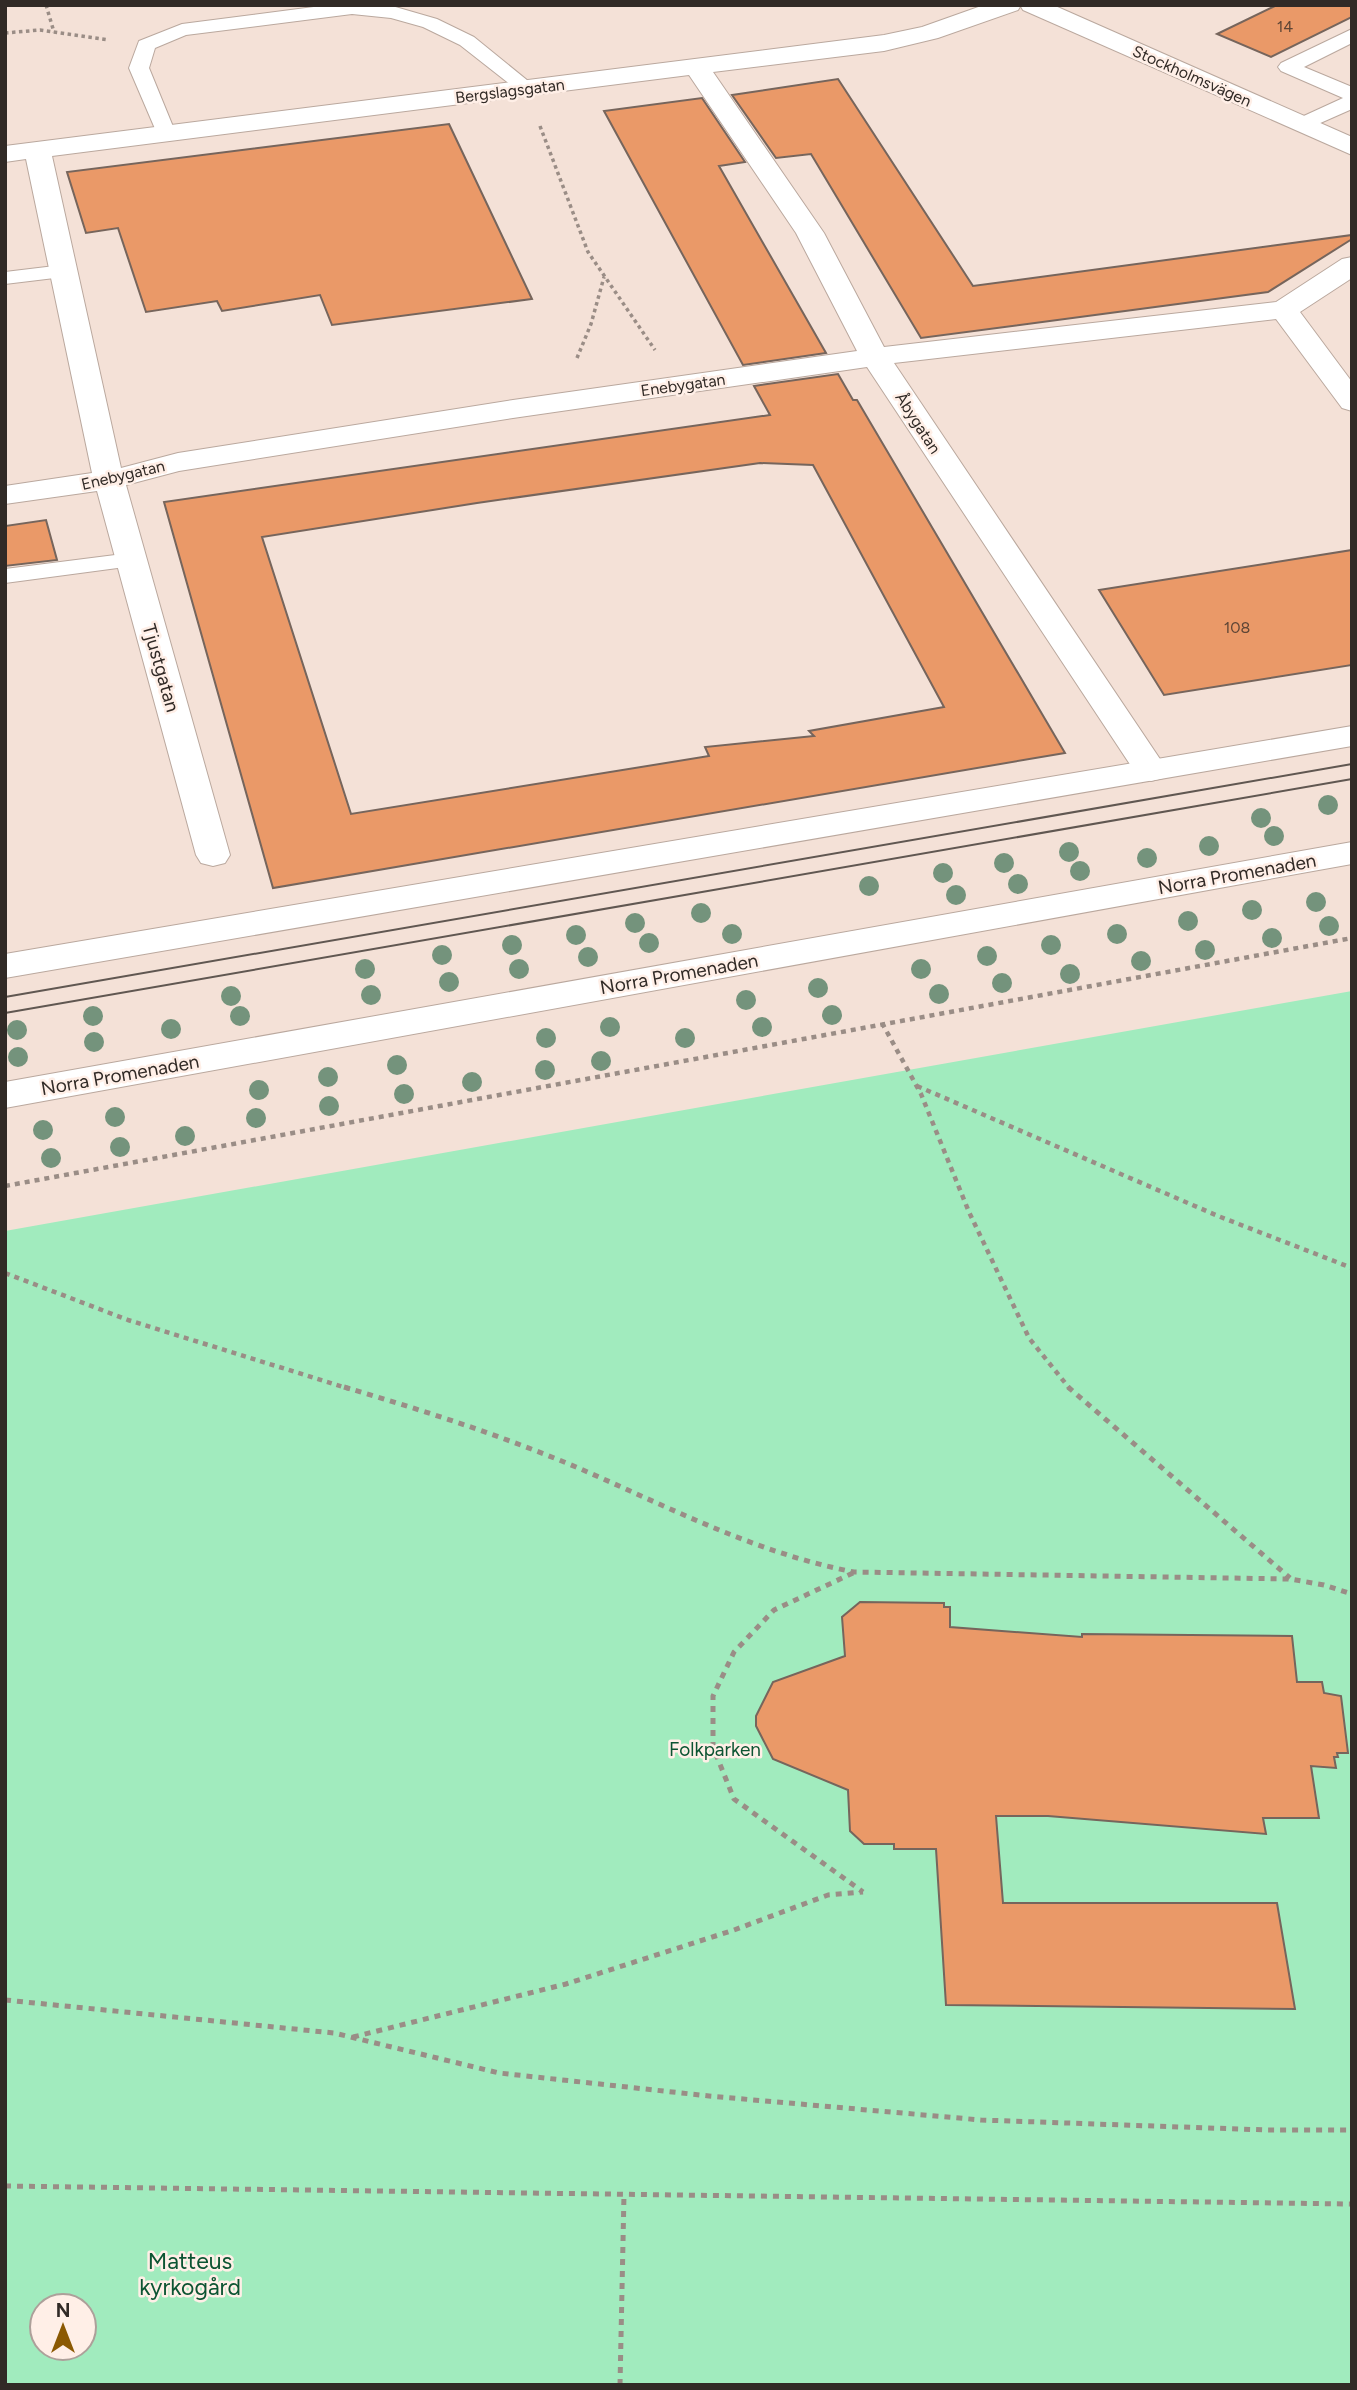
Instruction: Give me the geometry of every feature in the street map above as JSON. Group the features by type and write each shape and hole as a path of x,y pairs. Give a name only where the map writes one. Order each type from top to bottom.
{"street":[{"name":"Bergslagsgatan","path":"5,154 884,43 929,33 1009,5"},
{"name":"Stockholmsvägen","path":"1032,5 1352,147"},
{"name":"Åbygatan","path":"697,68 810,233 875,357 1098,695 1152,771"},
{"name":"Tjustgatan","path":"37,150 108,481 213,855"},
{"name":"Enebygatan","path":"5,495 108,481 178,462 513,409 875,357 1284,310 1352,265"},
{"path":"1284,310 1352,402"},
{"path":"5,966 1352,736"},
{"name":"Norra Promenaden","path":"5,1096 1352,853"}],"lane":[{"path":"166,134 139,68 146,46 182,30 352,8 392,12 430,23 467,41 528,89"},
{"path":"1352,35 1288,67 1352,94"},
{"path":"1301,124 1352,101"},
{"path":"5,278 63,271"},
{"path":"5,576 131,560"}],"path":[{"path":"46,5 54,32"},
{"path":"5,33 40,30 146,46"},
{"path":"528,89 532,108 552,153 587,251 619,303 666,365 677,386"},
{"path":"513,409 579,357 604,277"},
{"path":"5,1186 1352,938"},
{"path":"882,1023 916,1085 969,1212 1029,1338 1062,1381 1290,1579"},
{"path":"916,1085 1206,1210 1352,1268"},
{"path":"5,1273 59,1297 167,1335 462,1423 563,1459 793,1559 854,1572 1290,1579 1324,1585 1352,1594"},
{"path":"349,2037 566,1984 734,1930 828,1895 863,1892 734,1799 713,1747 713,1696 734,1652 774,1610 854,1572"},
{"path":"5,2000 157,2013 334,2033 499,2073 709,2096 981,2120 1254,2130 1352,2130"},
{"path":"5,2186 1352,2204"},
{"path":"620,2385 624,2194"}],"green space":[{"name":"Folkparken","path":"1352,991 1352,2385 5,2385 5,1231"}],"building":[{"path":"1277,5 1352,5 1352,17 1271,57 1217,34"},
{"path":"838,79 973,286 1352,235 1352,239 1268,292 921,338 811,154 776,158 732,95"},
{"path":"702,98 745,162 719,166 826,353 743,365 604,111"},
{"path":"449,124 532,299 332,325 320,295 222,311 217,301 146,312 118,228 86,233 67,172"},
{"path":"838,374 853,400 857,400 1065,753 273,888 164,502 770,415 754,386","holes":["760,463 813,465 944,707 809,731 814,736 705,747 709,756 351,814 262,537"]},
{"path":"46,520 57,560 5,566 5,526"},
{"path":"1352,550 1352,665 1164,695 1099,590"},
{"path":"860,1602 944,1603 944,1607 950,1607 950,1627 1082,1637 1082,1634 1292,1636 1297,1682 1322,1682 1324,1693 1341,1696 1348,1753 1337,1753 1338,1757 1334,1757 1336,1768 1311,1766 1319,1818 1263,1818 1266,1834 1048,1816 996,1816 1003,1903 1277,1903 1295,2009 946,2005 936,1849 894,1849 894,1844 864,1844 850,1831 848,1790 773,1759 756,1726 756,1716 773,1682 845,1656 842,1617"}],"tram line":[{"path":"5,997 1352,764"},
{"path":"5,1013 1352,779"}],"park label":[{"name":"Matteus kyrkogård","path":"190,2274"}]}
